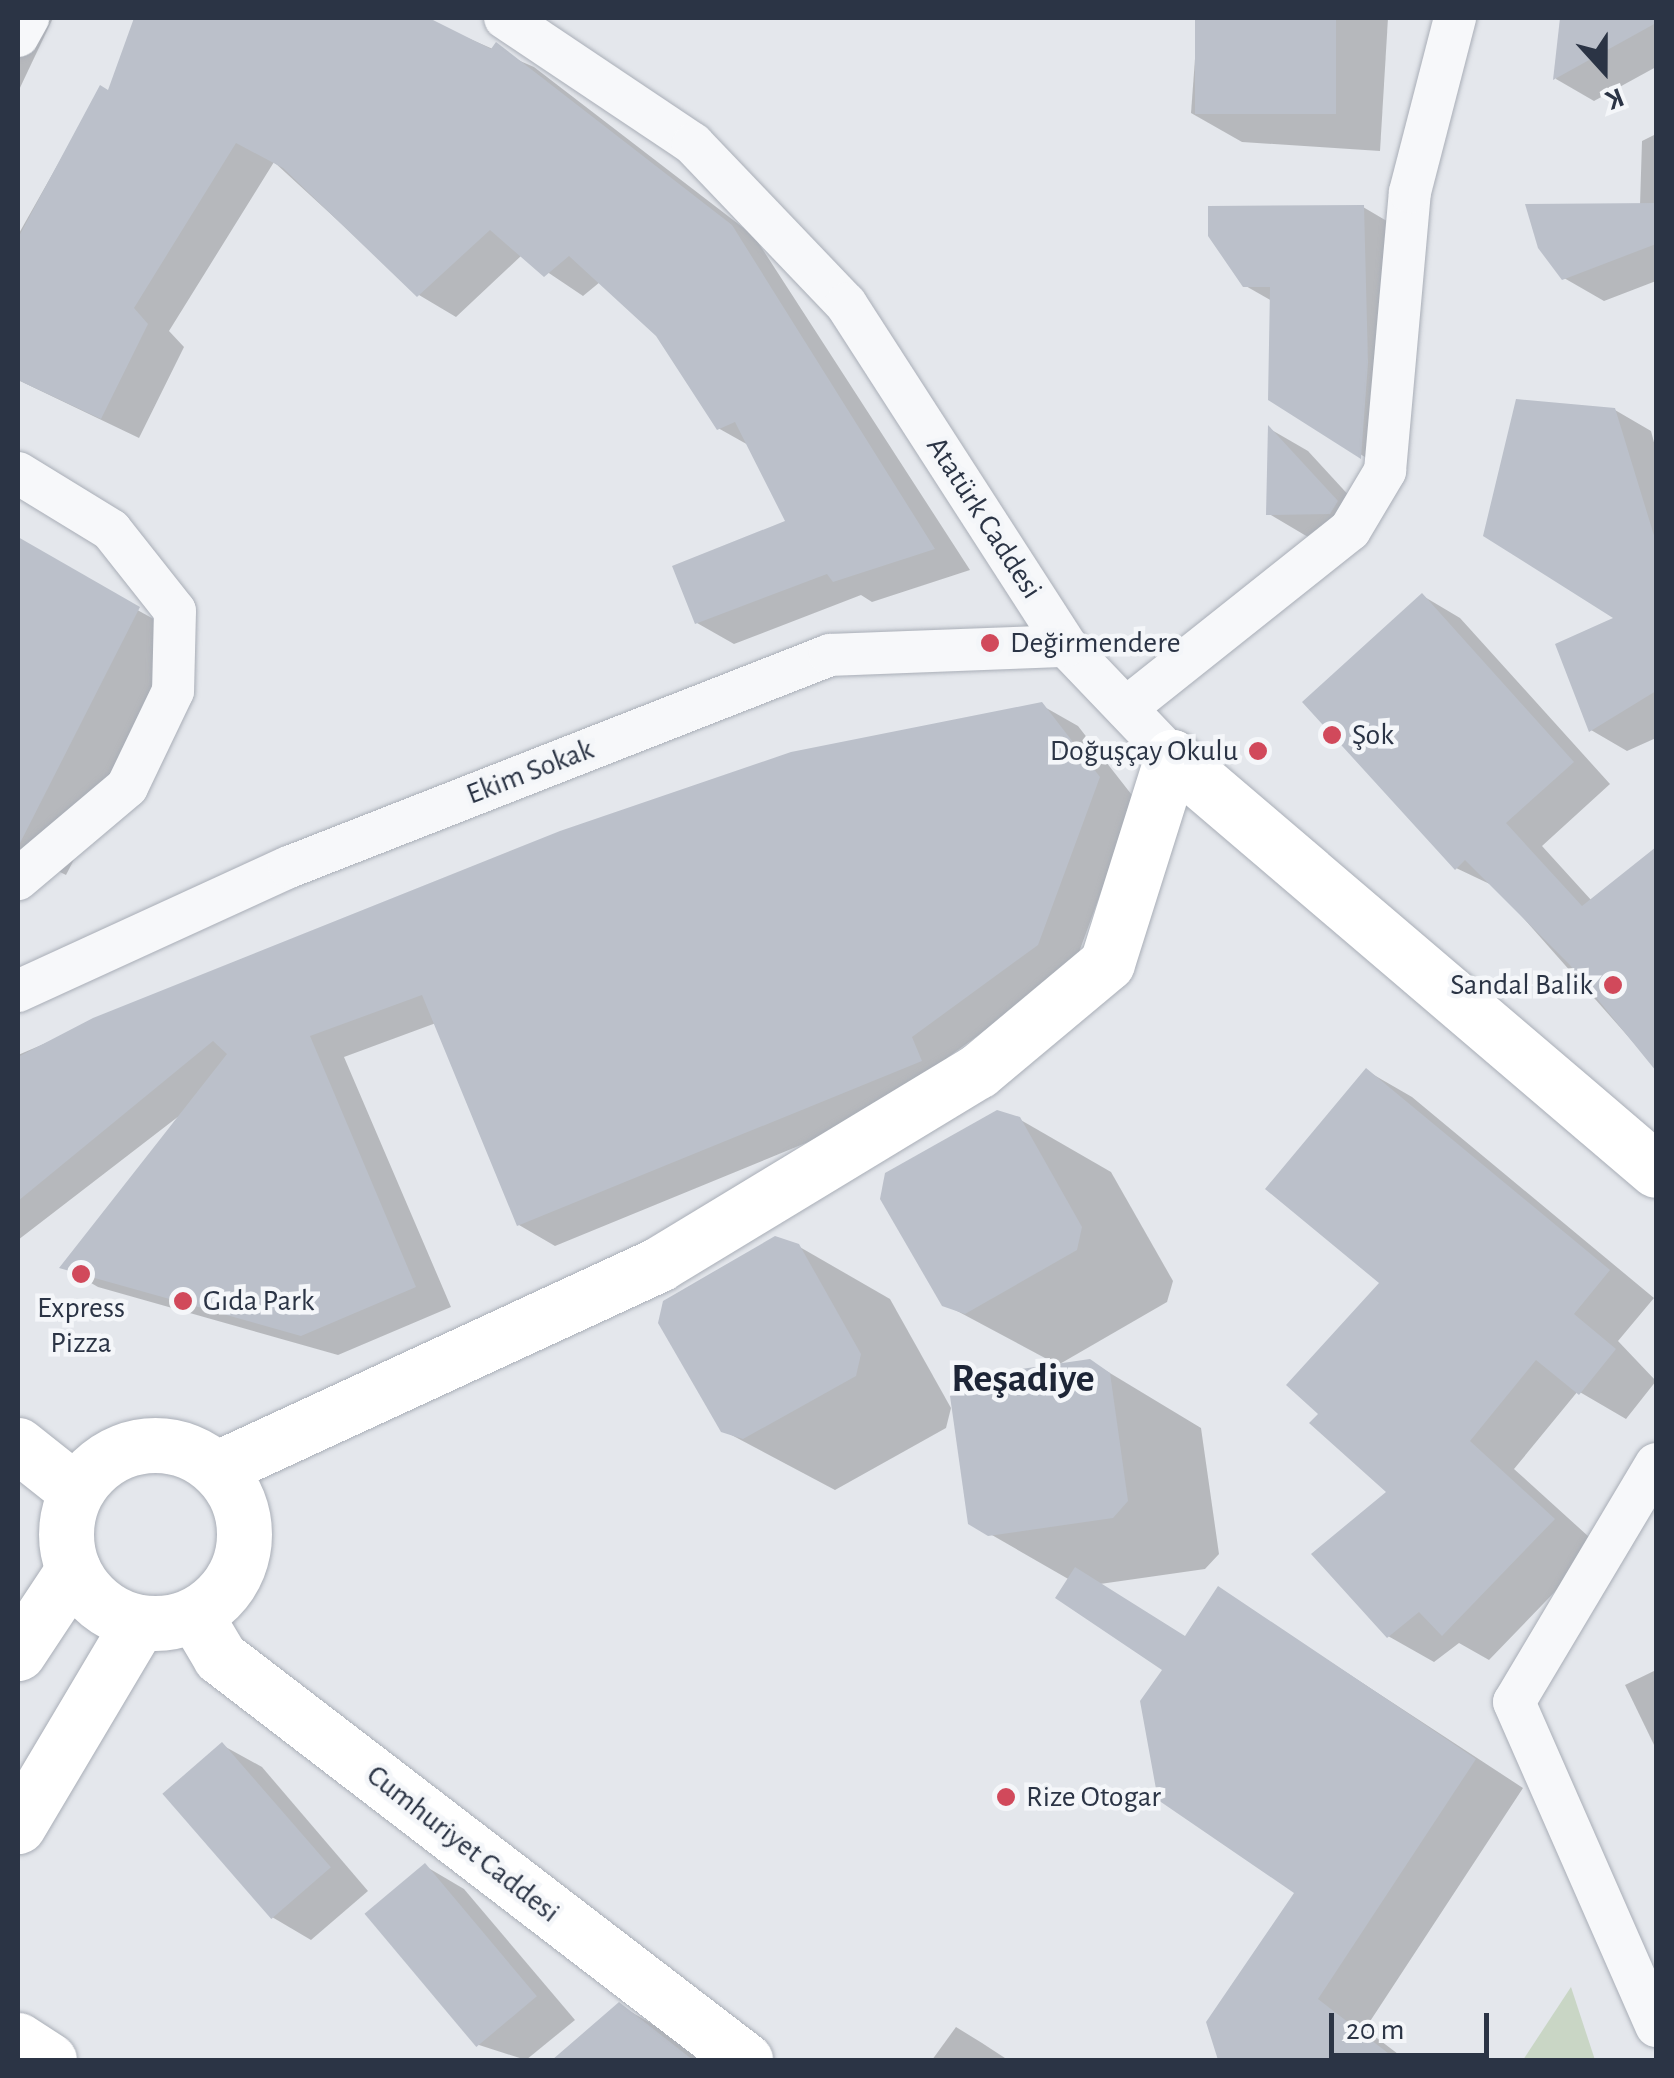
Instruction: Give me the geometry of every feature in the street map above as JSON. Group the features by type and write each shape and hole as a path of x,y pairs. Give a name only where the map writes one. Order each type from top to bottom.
{"main road":[{"name":"Atatürk Caddesi","path":"1172,757 1656,1170"},
{"path":"218,1468 659,1264 978,1071 1107,964 1172,757"},
{"path":"18,1445 76,1492"},
{"path":"141,1445 195,1452 218,1468 244,1518 245,1547 219,1598 195,1615 139,1622 100,1604 73,1570 66,1517 76,1492 104,1462 141,1445"},
{"path":"18,1653 73,1570"},
{"name":"Cumhuriyet Caddesi","path":"195,1615 220,1657 745,2060"},
{"path":"18,1826 139,1622"},
{"path":"18,2040 50,2060"}],"street":[{"path":"18,36 28,18"},
{"name":"Atatürk Caddesi","path":"506,18 693,144 846,304 1066,646 1172,757"},
{"path":"1126,708 1350,530 1385,471 1410,192 1456,18"},
{"path":"18,473 112,530 175,611 173,691 127,788 18,879"},
{"name":"Ekim Sokak","path":"18,992 289,867 830,655 1066,646"},
{"path":"1656,1464 1514,1702 1656,2026"}],"green space":[{"path":"1571,1987 1595,2060 1523,2060"}],"building":[{"path":"134,18 429,18 491,49 496,42 732,225 935,549 833,582 827,574 695,624 672,566 785,521 735,422 717,430 656,336 569,256 544,277 490,230 417,297 283,168 236,143 134,308 148,324 101,419 18,380 18,238 100,85 108,90"},
{"path":"1195,18 1336,18 1336,114 1195,114"},
{"path":"1560,18 1656,18 1656,23 1553,80"},
{"path":"1656,203 1656,244 1562,280 1538,248 1525,204"},
{"path":"1364,205 1368,363 1361,459 1268,400 1270,287 1243,287 1208,236 1208,206"},
{"path":"1516,399 1615,408 1656,542 1656,691 1589,732 1555,644 1613,618 1483,536"},
{"path":"1268,425 1338,501 1330,514 1266,515"},
{"path":"18,537 140,607 18,847"},
{"path":"1422,593 1574,762 1506,823 1582,906 1656,847 1656,1071 1569,964 1465,860 1455,870 1302,702"},
{"path":"1042,702 1100,777 1038,945 912,1037 922,1061 517,1226 422,995 310,1036 416,1287 301,1336 59,1268 227,1054 213,1041 18,1201 18,1057 93,1018 560,831 791,752"},
{"path":"1366,1068 1610,1270 1574,1314 1616,1349 1579,1395 1536,1360 1470,1441 1555,1519 1442,1636 1419,1612 1387,1638 1311,1554 1386,1492 1309,1423 1318,1414 1286,1385 1379,1283 1265,1189"},
{"path":"997,1110 1020,1117 1082,1227 1077,1250 965,1314 942,1306 880,1199 885,1173"},
{"path":"775,1236 799,1244 861,1354 856,1376 743,1439 721,1432 658,1323 663,1301"},
{"path":"1090,1359 1110,1373 1128,1501 1113,1518 988,1536 968,1524 950,1396 965,1377"},
{"path":"1075,1567 1185,1636 1218,1586 1476,1759 1318,1999 1397,2060 1218,2060 1206,2022 1294,1893 1158,1800 1140,1701 1162,1670 1055,1598"},
{"path":"222,1742 331,1867 271,1919 162,1794"},
{"path":"425,1863 537,1996 476,2047 364,1914"},
{"path":"619,2002 693,2060 552,2060"}],"place":[{"name":"Değirmendere","path":"990,643"},
{"name":"Şok","path":"1332,735"},
{"name":"Doğuşçay Okulu","path":"1258,751"},
{"name":"Sandal Balik","path":"1613,985"},
{"name":"Express Pizza","path":"81,1274"},
{"name":"Gıda Park","path":"183,1301"},
{"name":"Rize Otogar","path":"1006,1797"}],"district":[{"name":"Reşadiye","path":"1023,1379"}]}
